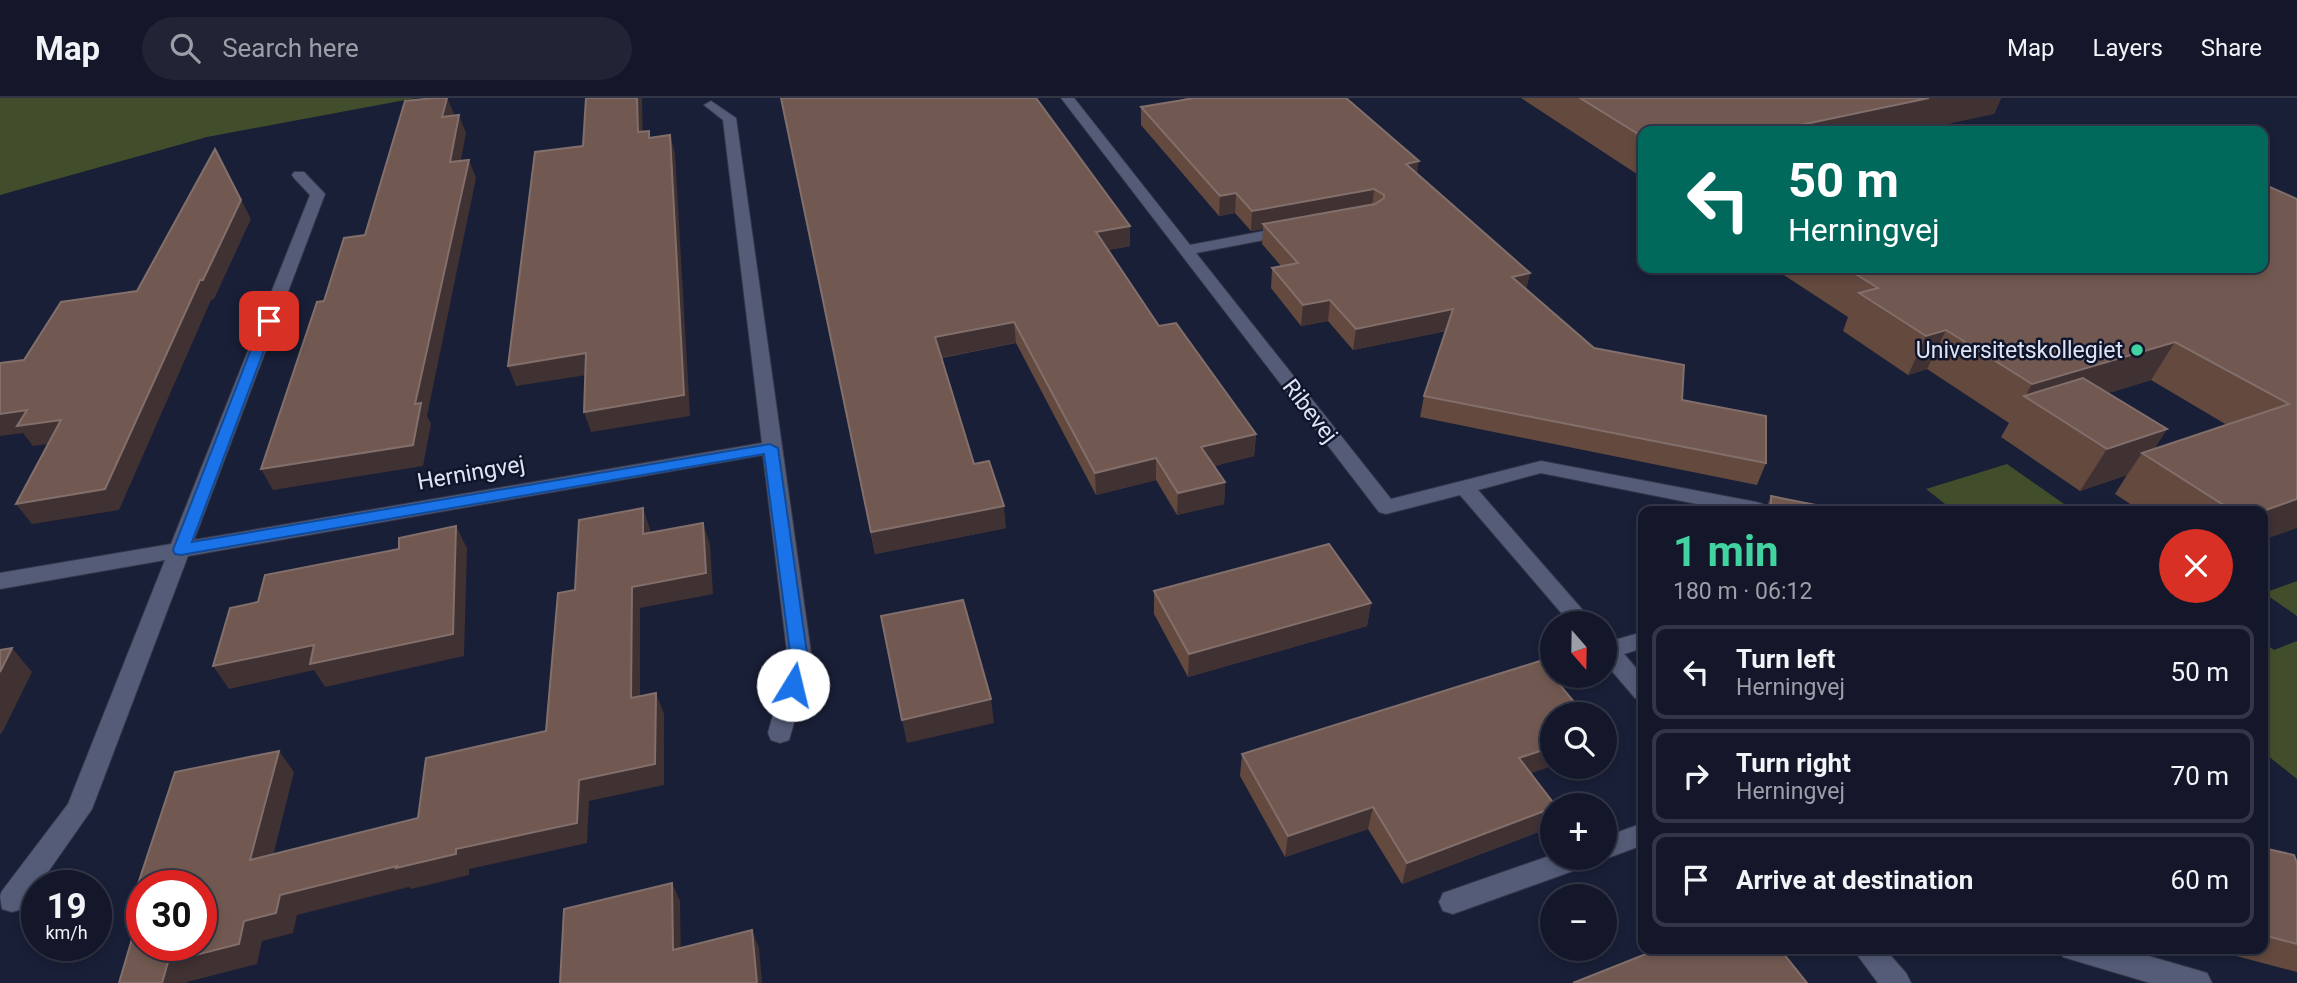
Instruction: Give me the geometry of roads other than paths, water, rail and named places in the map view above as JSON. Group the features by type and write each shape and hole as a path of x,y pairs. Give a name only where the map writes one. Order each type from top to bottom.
{"street":[{"name":"Ribevej","path":"1067,98 1386,507 1541,467 1741,506"},
{"path":"711,104 729,118 770,448 800,660 780,733"},
{"path":"12,900 79,809 318,194 299,175"},
{"path":"1186,250 1306,228"},
{"name":"Herningvej","path":"0,581 770,448"},
{"path":"1464,487 1572,611"},
{"path":"1617,646 1638,641"},
{"path":"1617,662 1638,686"},
{"path":"1617,844 1638,836"},
{"path":"1453,902 1543,870"},
{"path":"1872,954 1896,983"},
{"path":"2094,954 2197,983"}],"place":[{"name":"Universitetskollegiet","path":"2137,350"}]}
